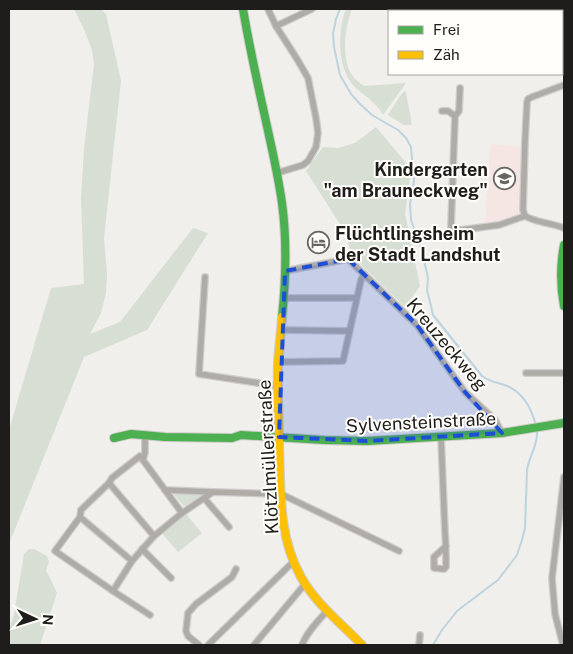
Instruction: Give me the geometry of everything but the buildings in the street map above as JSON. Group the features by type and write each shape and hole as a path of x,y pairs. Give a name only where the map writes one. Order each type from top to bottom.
{"street":[{"name":"Klötzlmüllerstraße","path":"243,9 253,65 277,173 285,232 284,298 278,362 278,437 284,532 293,562 314,598 362,645"},
{"path":"268,9 276,26 308,78 318,133 316,148 308,161 296,168 277,173"},
{"path":"276,26 312,9"},
{"path":"525,216 523,210 527,102 532,97 564,85"},
{"path":"460,88 459,111 455,116 451,227 453,231 499,224 525,216 564,228"},
{"path":"442,111 448,111 455,116"},
{"path":"564,245 560,266 564,306"},
{"name":"Kreuzeckweg","path":"285,271 348,258 417,325 464,392 494,420 502,433"},
{"path":"278,362 343,361 360,280 364,274"},
{"path":"205,277 199,374 278,386"},
{"path":"284,298 356,298"},
{"path":"281,330 349,331"},
{"path":"526,373 564,373"},
{"name":"Sylvensteinstraße","path":"114,438 130,434 232,438 241,435 367,441 502,433 564,423"},
{"path":"143,460 145,434"},
{"path":"441,437 446,546"},
{"path":"150,615 55,551 80,517 81,510 110,483 112,478 140,456 182,512"},
{"path":"563,645 555,614 552,578 564,476"},
{"path":"110,483 154,536"},
{"path":"165,490 281,494 399,551"},
{"path":"112,591 132,561 154,536 182,512 213,492"},
{"path":"204,498 229,527"},
{"path":"80,517 132,561"},
{"path":"142,549 172,578"},
{"path":"208,645 293,562"},
{"path":"199,645 188,636 186,631 188,613 196,604 232,577 236,568"},
{"path":"254,645 305,584"},
{"path":"302,645 313,626 327,611"},
{"path":"418,645 420,635"}],"highlighted area":[{"path":"348,259 417,325 465,392 502,433 367,441 279,437 285,271"}],"shaded area":[{"path":"74,9 101,9 106,14 121,81 104,238 107,275 106,293 101,313 90,334 120,322 193,228 208,233 147,330 84,357 9,544 9,430 51,288 84,284 81,199 84,149 94,64 92,50"},
{"path":"346,9 352,9 346,33 345,52 346,61 353,77 364,86 406,83 383,115 356,88 345,72 340,39"},
{"path":"405,91 412,125 404,125 388,115"},
{"path":"376,127 411,169 405,214 420,286 405,307 351,255 345,228 343,229 306,171 323,147 338,148 355,143"},
{"name":"Kindergarten \"am Brauneckweg\"","path":"490,144 521,146 519,212 516,217 485,225"},
{"path":"175,493 198,494 200,496 184,506 175,496"},
{"path":"186,514 202,533 178,552 162,533"},
{"path":"29,549 34,549 47,556 49,562 46,570 57,593 40,645 9,645 9,629 14,614 24,554"}],"waterway":[{"path":"340,9 333,34 340,75 351,94 361,105 372,115 398,130 411,147 414,181 410,204 411,220 422,251 428,278 427,290 433,315 482,376 513,389 523,398 530,408 536,426"},
{"path":"433,645 457,611 498,580 517,555 525,528 527,470 536,441 537,431"}],"traffic: fast":[{"path":"243,9 282,203 285,231 282,317"},
{"path":"564,245 561,276 564,306"},
{"path":"114,438 131,434 165,437 232,438 241,435 367,441 502,433 564,423"}],"traffic: slow":[{"path":"282,317 278,383 281,497 284,530 294,561 307,587 321,605 362,645"}],"place":[{"name":"Kindergarten \"am Brauneckweg\"","path":"504,179"},
{"name":"Flüchtlingsheim der Stadt Landshut","path":"319,243"}]}
